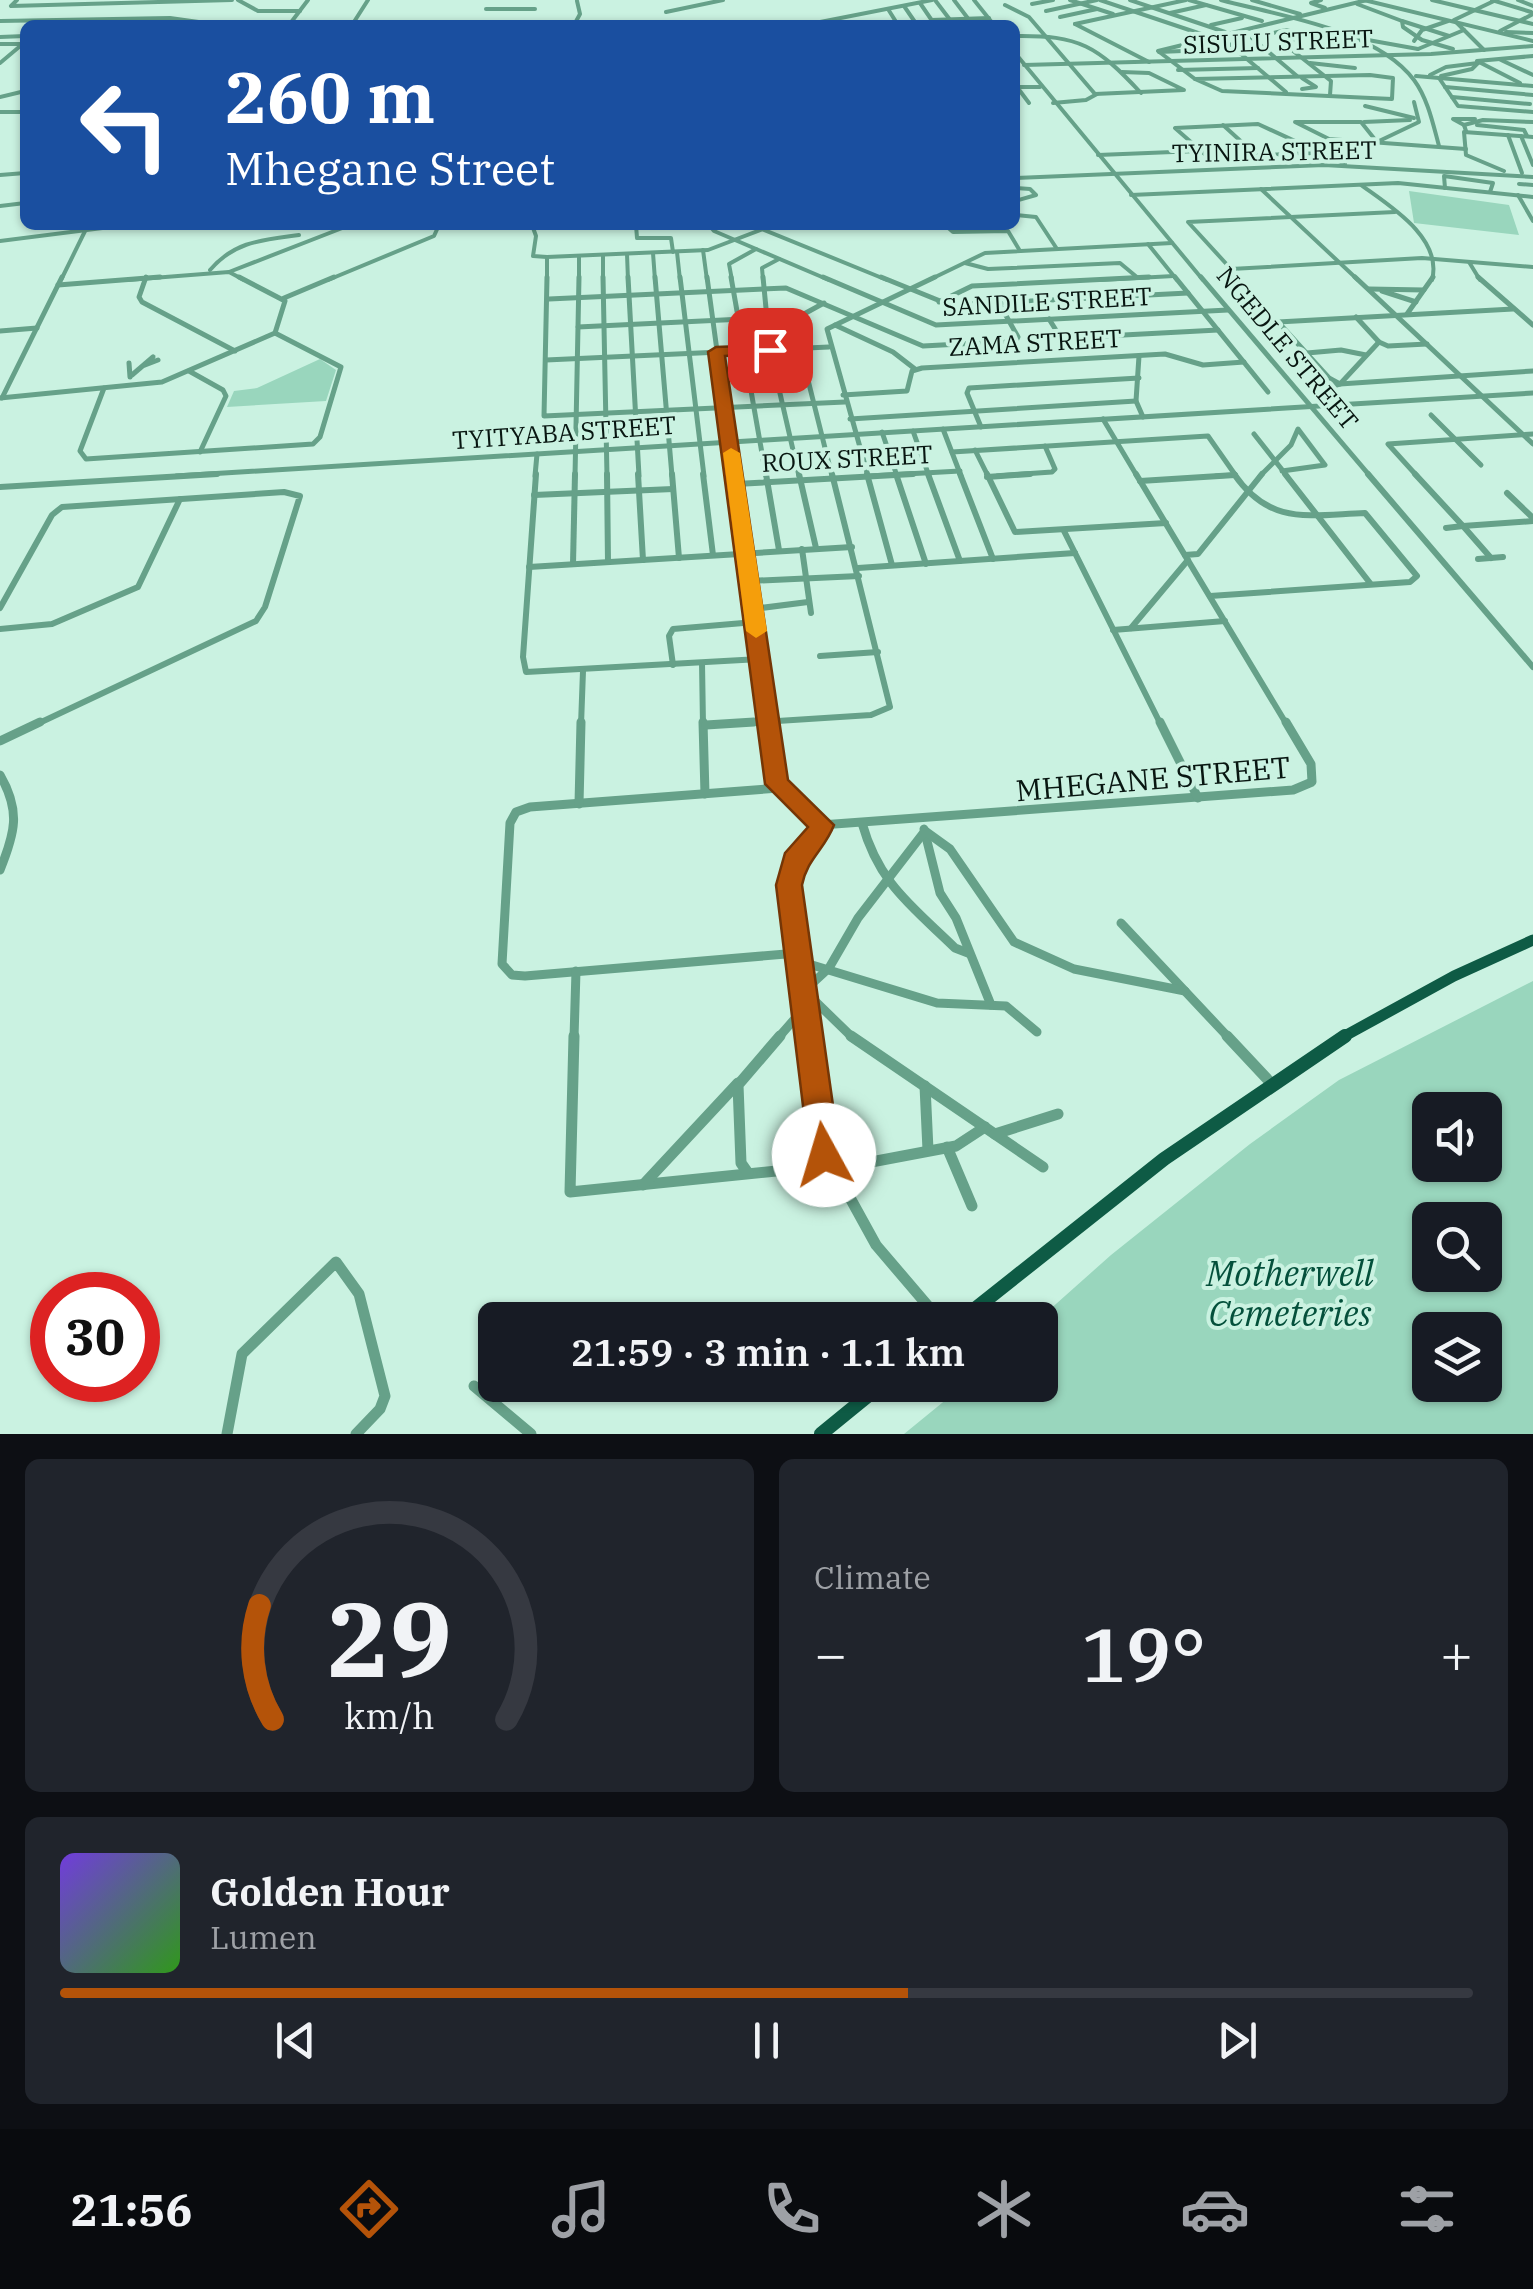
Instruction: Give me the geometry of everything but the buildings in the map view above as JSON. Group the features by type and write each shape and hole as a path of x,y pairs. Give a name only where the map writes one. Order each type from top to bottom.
{"main road":[{"path":"983,1302 1168,1152 1270,1082 1393,1006 1533,940"},
{"path":"821,1434 860,1402"}],"street":[{"path":"18,0 10,6 235,0 256,11 300,11"},
{"path":"294,20 308,0"},
{"path":"666,12 722,0"},
{"path":"832,20 934,0 950,19"},
{"path":"954,0 968,19"},
{"path":"974,0 989,18"},
{"path":"1032,4 1053,0"},
{"path":"1070,0 1115,15"},
{"path":"1046,11 1098,0 1208,36 1230,44 1288,92 1316,87 1252,40 1289,30 1306,35 1283,44 1332,82 1330,95"},
{"path":"1130,0 1227,32"},
{"path":"1160,0 1170,3"},
{"path":"1149,62 1075,24 1188,0 1266,22"},
{"path":"1170,13 1225,0 1413,51 1464,30"},
{"path":"1252,0 1302,14"},
{"path":"1262,3 1275,0"},
{"path":"1321,0 1311,3 1329,9 1406,12"},
{"path":"1340,0 1421,14"},
{"path":"1159,52 1161,48 1208,36 1365,0 1497,32 1533,33"},
{"path":"1398,0 1414,12"},
{"path":"1432,0 1533,24"},
{"path":"1518,0 1532,5"},
{"path":"1413,51 1416,36 1425,28 1454,21 1493,1 1532,13"},
{"path":"162,18 178,2"},
{"path":"920,2 932,20 989,18"},
{"path":"1355,4 1449,36"},
{"path":"1005,5 1029,17 1096,94"},
{"path":"904,6 914,20"},
{"path":"1192,8 1211,14 1226,11"},
{"path":"486,9 535,9"},
{"path":"888,9 895,20"},
{"path":"1060,17 1097,9"},
{"path":"1485,49 1532,13"},
{"path":"854,15 857,20"},
{"path":"1207,26 1246,17"},
{"path":"52,20 201,20"},
{"path":"1402,20 1403,27 1416,36 1463,52"},
{"path":"1454,21 1499,59 1533,75"},
{"path":"1497,32 1521,23"},
{"path":"1246,28 1288,40"},
{"path":"1505,33 1533,44"},
{"path":"1020,36 1071,36 1102,50 1141,93"},
{"path":"1358,38 1416,76 1530,86"},
{"path":"1159,52 1206,50 1190,41"},
{"name":"SISULU STREET","path":"1020,61 1068,64 1301,58 1463,52 1533,44"},
{"path":"0,63 20,45"},
{"path":"1159,52 1178,70 1194,79 1222,91 1392,99 1393,78 1324,75 1194,79"},
{"path":"1416,76 1478,62 1532,57"},
{"name":"NGEDLE STREET","path":"1020,61 1533,667"},
{"path":"1307,62 1356,68"},
{"path":"1439,78 1472,69 1478,62"},
{"path":"1478,62 1530,86"},
{"path":"1518,68 1533,66"},
{"path":"1178,70 1258,68"},
{"path":"1053,102 1084,100 1096,94 1184,90 1149,72 1122,72"},
{"path":"1483,82 1500,75"},
{"path":"1416,76 1439,146"},
{"path":"1241,78 1259,92"},
{"path":"1439,78 1445,87 1452,97 1462,106 1533,112 1530,95 1445,87"},
{"path":"1020,86 1040,87"},
{"path":"1020,92 1029,104"},
{"path":"1452,97 1531,103"},
{"path":"1378,142 1419,122 1414,102"},
{"path":"1365,106 1415,117"},
{"path":"1415,117 1295,122 1329,140 1466,149"},
{"path":"1394,128 1415,117"},
{"path":"1527,136 1496,134 1453,119 1533,122"},
{"path":"1466,126 1483,120"},
{"path":"1361,122 1378,142"},
{"path":"1222,124 1256,156"},
{"path":"1320,152 1212,157 1198,151 1176,127 1258,124 1349,165"},
{"path":"1466,126 1524,130 1533,166"},
{"path":"1466,126 1469,158 1512,174"},
{"path":"1494,126 1496,134"},
{"path":"1508,135 1522,174 1517,195 1533,221"},
{"path":"1097,155 1198,151"},
{"name":"TYINIRA STREET","path":"1020,178 1349,165 1522,174"},
{"path":"1504,171 1533,175"},
{"path":"1445,188 1444,176 1486,180 1493,183 1490,192"},
{"path":"1519,184 1533,185"},
{"path":"1131,195 1361,185 1533,197"},
{"path":"1361,185 1420,234 1432,258 1434,274 1407,314"},
{"path":"1020,188 1030,189 1036,196 1020,200"},
{"path":"1260,189 1533,444"},
{"path":"1395,212 1188,222 1231,269 1432,258 1533,264"},
{"path":"1020,215 1036,217 1057,249"},
{"path":"0,241 68,230"},
{"path":"1,399 85,230"},
{"path":"58,284 228,272 337,230"},
{"path":"228,272 284,298 434,236 437,230"},
{"path":"534,230 533,256 548,257 703,250 762,230 940,302 1188,293"},
{"path":"636,230 637,238 672,238 676,252 713,556"},
{"name":"SANDILE STREET","path":"712,230 936,325 1228,310"},
{"path":"951,230 1008,231 1020,251"},
{"path":"206,272 244,242 298,236"},
{"path":"1148,244 1268,392"},
{"path":"892,565 826,331 985,253 1172,244"},
{"path":"576,971 570,1192 808,1169 823,1159 825,1149 790,870 822,825 779,788 703,250"},
{"path":"756,250 730,262 732,290 779,550"},
{"path":"653,253 679,558"},
{"path":"627,254 643,560"},
{"path":"603,255 608,562"},
{"path":"573,564 579,256"},
{"path":"548,257 542,413 554,417 634,414 815,404 844,398"},
{"path":"779,259 763,266 764,318 816,548"},
{"path":"966,262 984,269 1120,262 1138,278"},
{"path":"1469,262 1481,282 1533,325"},
{"path":"1020,267 1040,300"},
{"path":"940,302 972,286 1174,276"},
{"path":"146,277 139,298 142,302 235,351"},
{"path":"1369,289 1406,286 1424,290"},
{"path":"549,299 792,289 928,346 1014,342 1018,337 999,302"},
{"path":"1378,289 1416,302"},
{"path":"276,333 284,298"},
{"path":"1078,298 1090,317"},
{"path":"706,725 886,711 890,702 794,318 824,303"},
{"path":"1513,308 1278,322 1329,378 1340,384 1533,371"},
{"path":"1356,317 1379,342 1388,346 1427,344"},
{"path":"578,327 764,318"},
{"path":"1050,320 1060,335 1067,338 1218,330"},
{"path":"835,325 893,352 915,369"},
{"path":"0,331 37,328"},
{"path":"1,399 162,382 276,333"},
{"path":"104,388 80,450 82,458 298,447 318,441 342,368 276,333"},
{"path":"1152,334 1168,355"},
{"path":"1334,405 1330,390 1379,342"},
{"path":"546,360 828,347"},
{"path":"1306,353 1341,350 1366,356"},
{"name":"ZAMA STREET","path":"844,398 907,391 915,369 1168,355 1203,365 1244,362"},
{"path":"1139,356 1136,401 1143,417"},
{"path":"132,375 155,358"},
{"path":"129,363 129,386"},
{"path":"189,371 223,390 226,396 200,452"},
{"path":"981,427 967,394 970,388 1139,378"},
{"name":"TYITYABA STREET","path":"0,487 1533,392"},
{"path":"850,419 1136,401"},
{"path":"1431,415 1481,465"},
{"name":"MHEGANE STREET","path":"822,825 1198,798 1308,786 1314,777 1311,764 1103,419"},
{"path":"943,429 994,558"},
{"path":"1131,628 1187,558 1198,554 1274,460 1291,445 1298,430 1325,465 1282,471"},
{"path":"914,431 960,561"},
{"path":"882,432 926,564"},
{"path":"1254,434 1370,584"},
{"path":"1491,558 1388,444 1533,434"},
{"path":"952,452 1208,436 1247,494 1275,511 1354,511 1369,515 1417,576 1410,582 1210,596"},
{"path":"987,477 1052,472 1055,468 1045,446"},
{"path":"976,450 1012,530 1064,531 1166,524"},
{"path":"537,454 523,669 538,674 760,659"},
{"name":"ROUX STREET","path":"736,484 960,471"},
{"path":"1140,481 1236,475"},
{"path":"534,495 673,489"},
{"path":"1507,493 1533,520"},
{"path":"0,608 58,509 298,494 261,617 0,741"},
{"path":"0,629 52,624 138,587 180,499"},
{"path":"1446,528 1533,520"},
{"path":"1064,531 1198,798"},
{"path":"529,567 852,547"},
{"path":"802,549 810,613"},
{"path":"749,581 858,572 892,565 1075,553"},
{"path":"1478,559 1503,557"},
{"path":"753,609 765,604 808,602"},
{"path":"1113,630 1225,621"},
{"path":"672,665 669,636 673,630 755,622"},
{"path":"820,656 878,652"},
{"path":"702,663 706,794"},
{"path":"580,804 583,671"},
{"path":"0,776 18,810 17,826 0,870"},
{"path":"779,788 530,807 510,818 502,964 508,973 517,976 799,957 937,1003 1015,1010 1036,1032"},
{"path":"921,820 940,894 956,918 992,1006"},
{"path":"862,823 874,864 885,884 955,948 968,953"},
{"path":"642,1185 741,1080 830,969 856,920 925,832"},
{"path":"925,832 950,849 1004,929 1029,953 1056,965 1185,991"},
{"path":"1122,922 1270,1082"},
{"path":"804,999 816,1002 858,1042 1043,1167"},
{"path":"741,1080 736,1101 741,1164 748,1173"},
{"path":"925,1086 928,1150"},
{"path":"838,1173 850,1166 947,1147 990,1130 1058,1114"},
{"path":"947,1147 972,1206"},
{"path":"823,1159 838,1173 868,1235 925,1302"},
{"path":"227,1434 242,1354 336,1262 359,1294 385,1396 380,1409 356,1434"},
{"path":"474,1386 531,1434"}],"green space":[{"path":"1409,191 1509,205 1519,235 1414,223"},
{"path":"320,359 336,370 326,401 227,407 234,391 257,388"},
{"name":"Motherwell Cemeteries","path":"1533,981 1533,1434 904,1434 943,1402 1058,1402 1058,1302 1250,1144 1339,1080"}],"slow traffic":[{"path":"731,453 756,631"}],"route":[{"path":"770,350 716,352 777,784 822,825 817,837 794,860 789,885 824,1155"}]}
